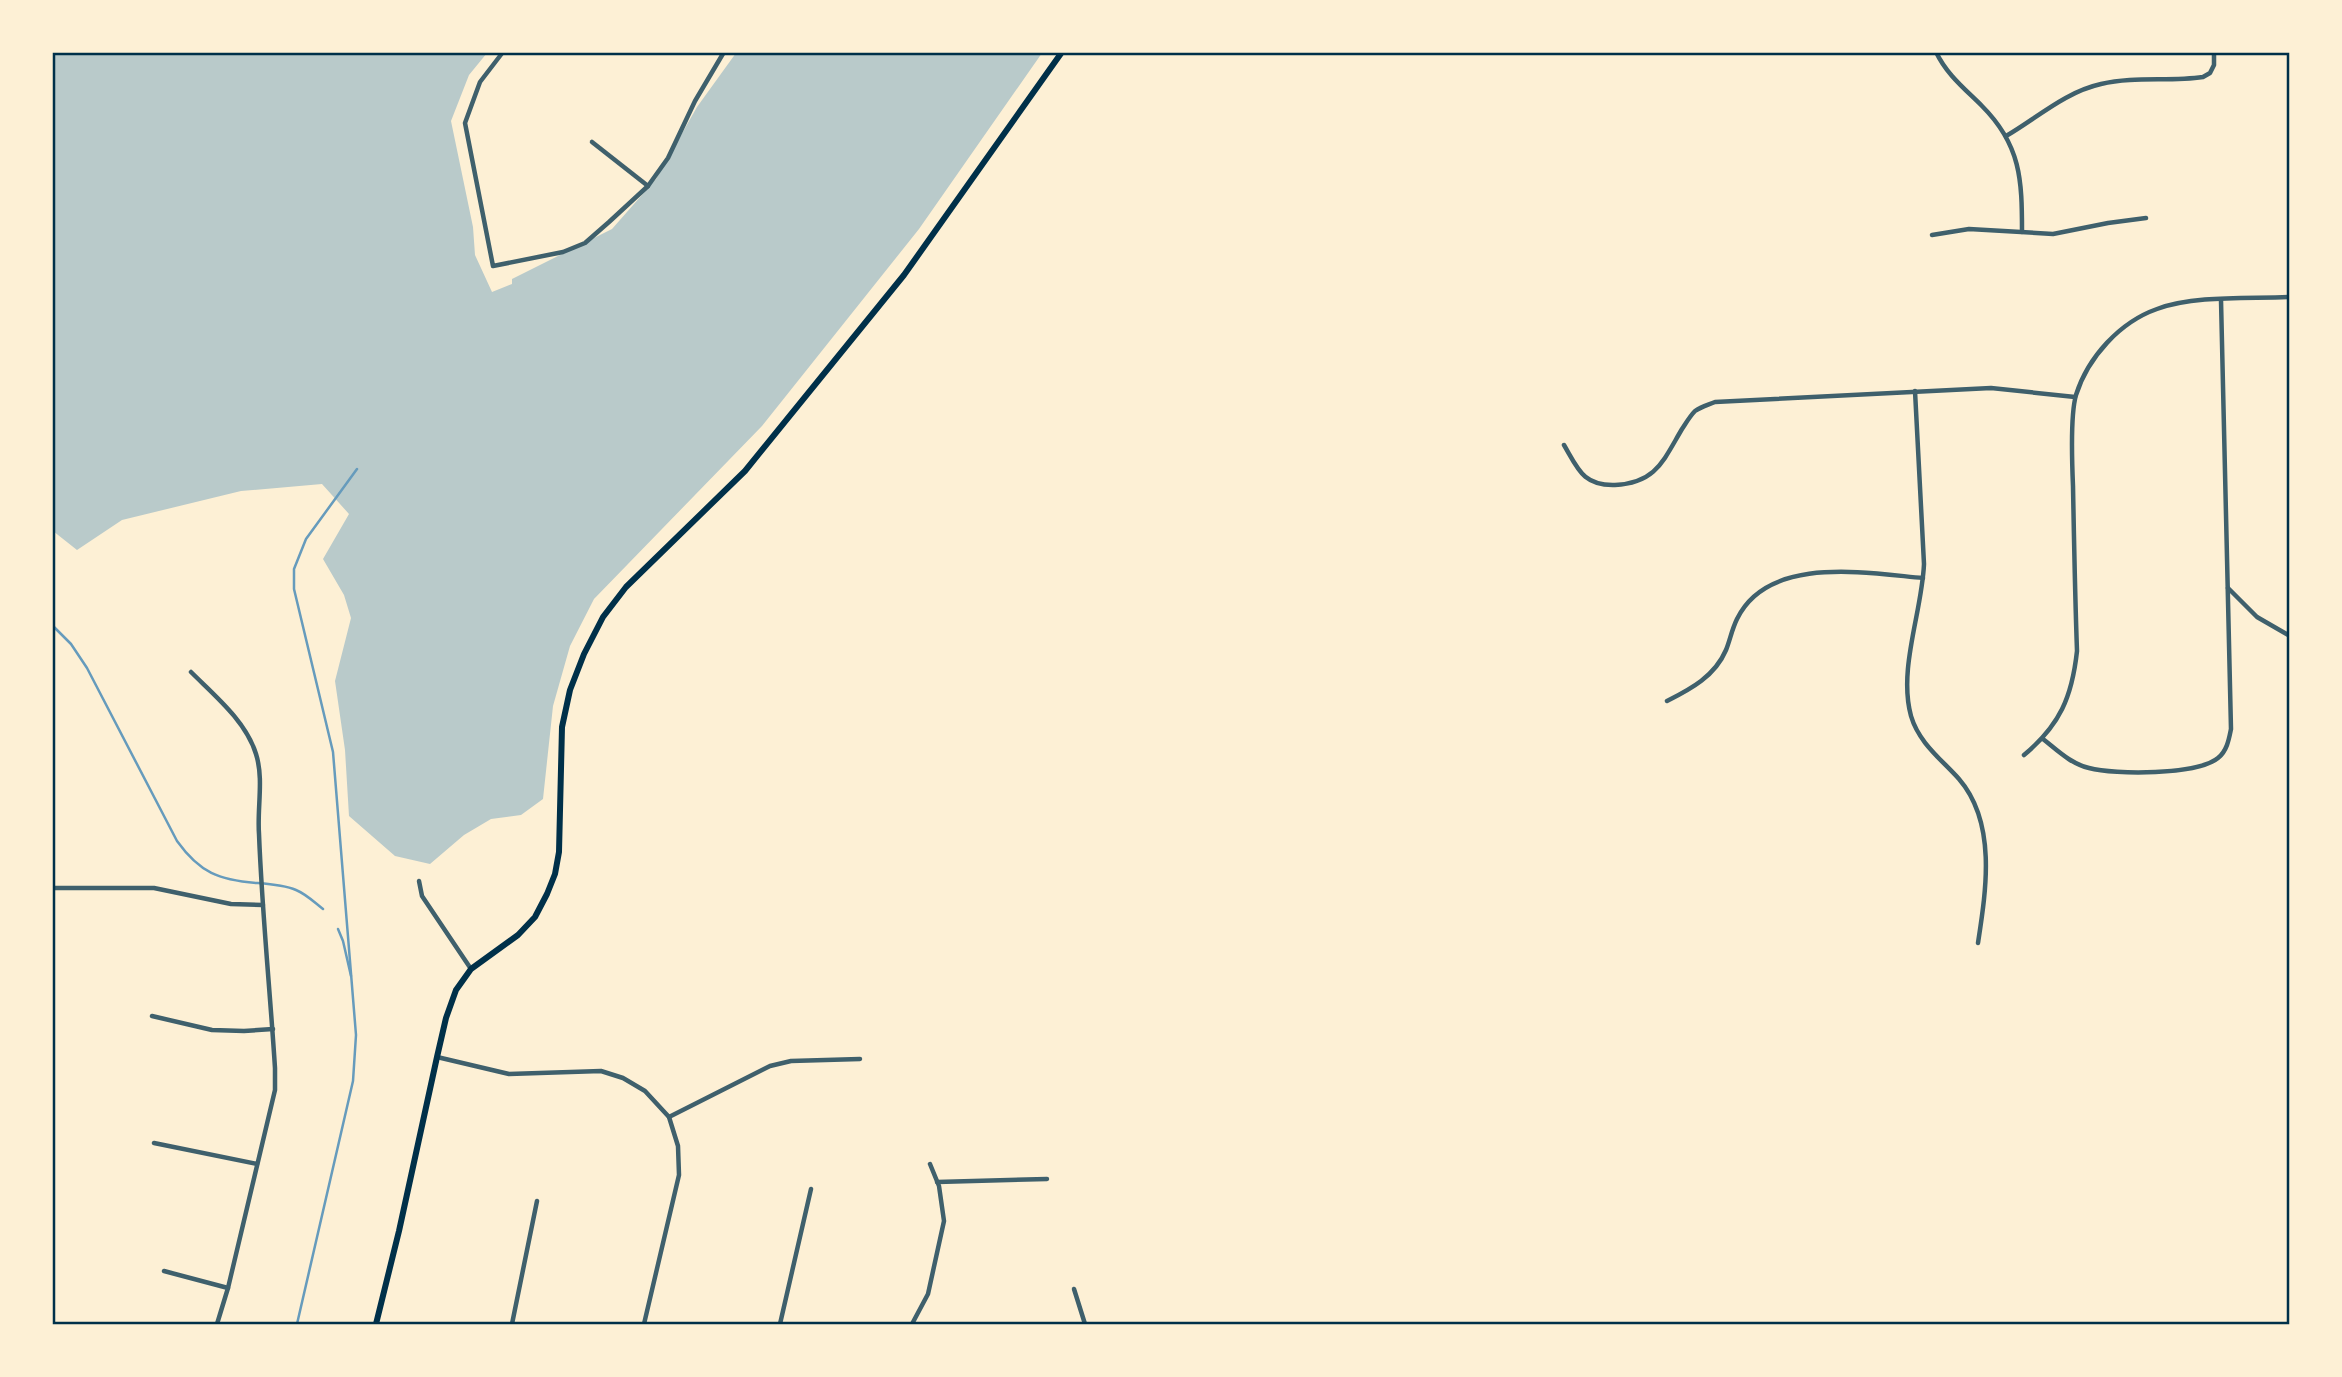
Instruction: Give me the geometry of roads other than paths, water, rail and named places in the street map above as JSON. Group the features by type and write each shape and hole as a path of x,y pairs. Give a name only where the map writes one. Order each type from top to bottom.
{"main road":[{"path":"376,1325 446,1018 456,990 471,969 518,935 535,916 551,884 559,852 562,727 570,690 603,617 626,587 745,471 904,275 1062,52"}],"street":[{"path":"503,52 480,82 465,123 493,266 563,252 585,243 648,186 667,158 721,54"},
{"path":"1936,52 1953,79 1995,120 2006,136 2021,178 2022,232"},
{"path":"2006,136 2066,97 2099,84 2123,80 2195,78 2210,73 2214,65 2214,52"},
{"path":"592,142 648,186"},
{"path":"1931,235 1969,229 2053,234 2146,218"},
{"path":"2024,755 2043,739 2058,719 2071,687 2077,651 2072,461 2076,397 2099,352 2113,336 2156,309 2176,304 2290,297"},
{"path":"2043,739 2066,758 2087,768 2110,772 2191,770 2220,756 2228,744 2231,729 2221,300"},
{"path":"1564,444 1579,471 1587,479 1597,484 1632,484 1657,469 1671,451 1693,412 1715,402 1991,388 2076,397"},
{"path":"1915,391 1923,578 1907,691 1912,718 1923,740 1965,787 1978,813 1983,836 1986,879 1978,943"},
{"path":"1667,701 1691,689 1709,675 1725,652 1743,608 1772,584 1825,572 1923,578"},
{"path":"2228,587 2257,617 2290,636"},
{"path":"191,672 236,719 257,755 258,833 273,1029 275,1090 217,1325"},
{"path":"419,881 422,896 471,969"},
{"path":"52,888 154,888 231,904 263,905"},
{"path":"152,1016 212,1030 273,1029"},
{"path":"437,1057 509,1074 601,1071 645,1091 669,1117 678,1146 679,1175 644,1325"},
{"path":"669,1117 770,1066 791,1061 860,1059"},
{"path":"154,1143 257,1164"},
{"path":"912,1325 928,1294 944,1221 937,1182 930,1164"},
{"path":"937,1182 1047,1179"},
{"path":"780,1325 811,1189"},
{"path":"512,1325 537,1201"},
{"path":"164,1271 228,1288"},
{"path":"1074,1289 1085,1325"}],"waterway":[{"path":"297,1324 353,1081 356,1035 333,752 294,589 294,569 306,539 357,469"},
{"path":"52,625 71,644 87,668 185,852 211,873 232,880 291,888 323,909"},
{"path":"338,929 351,976"}]}
